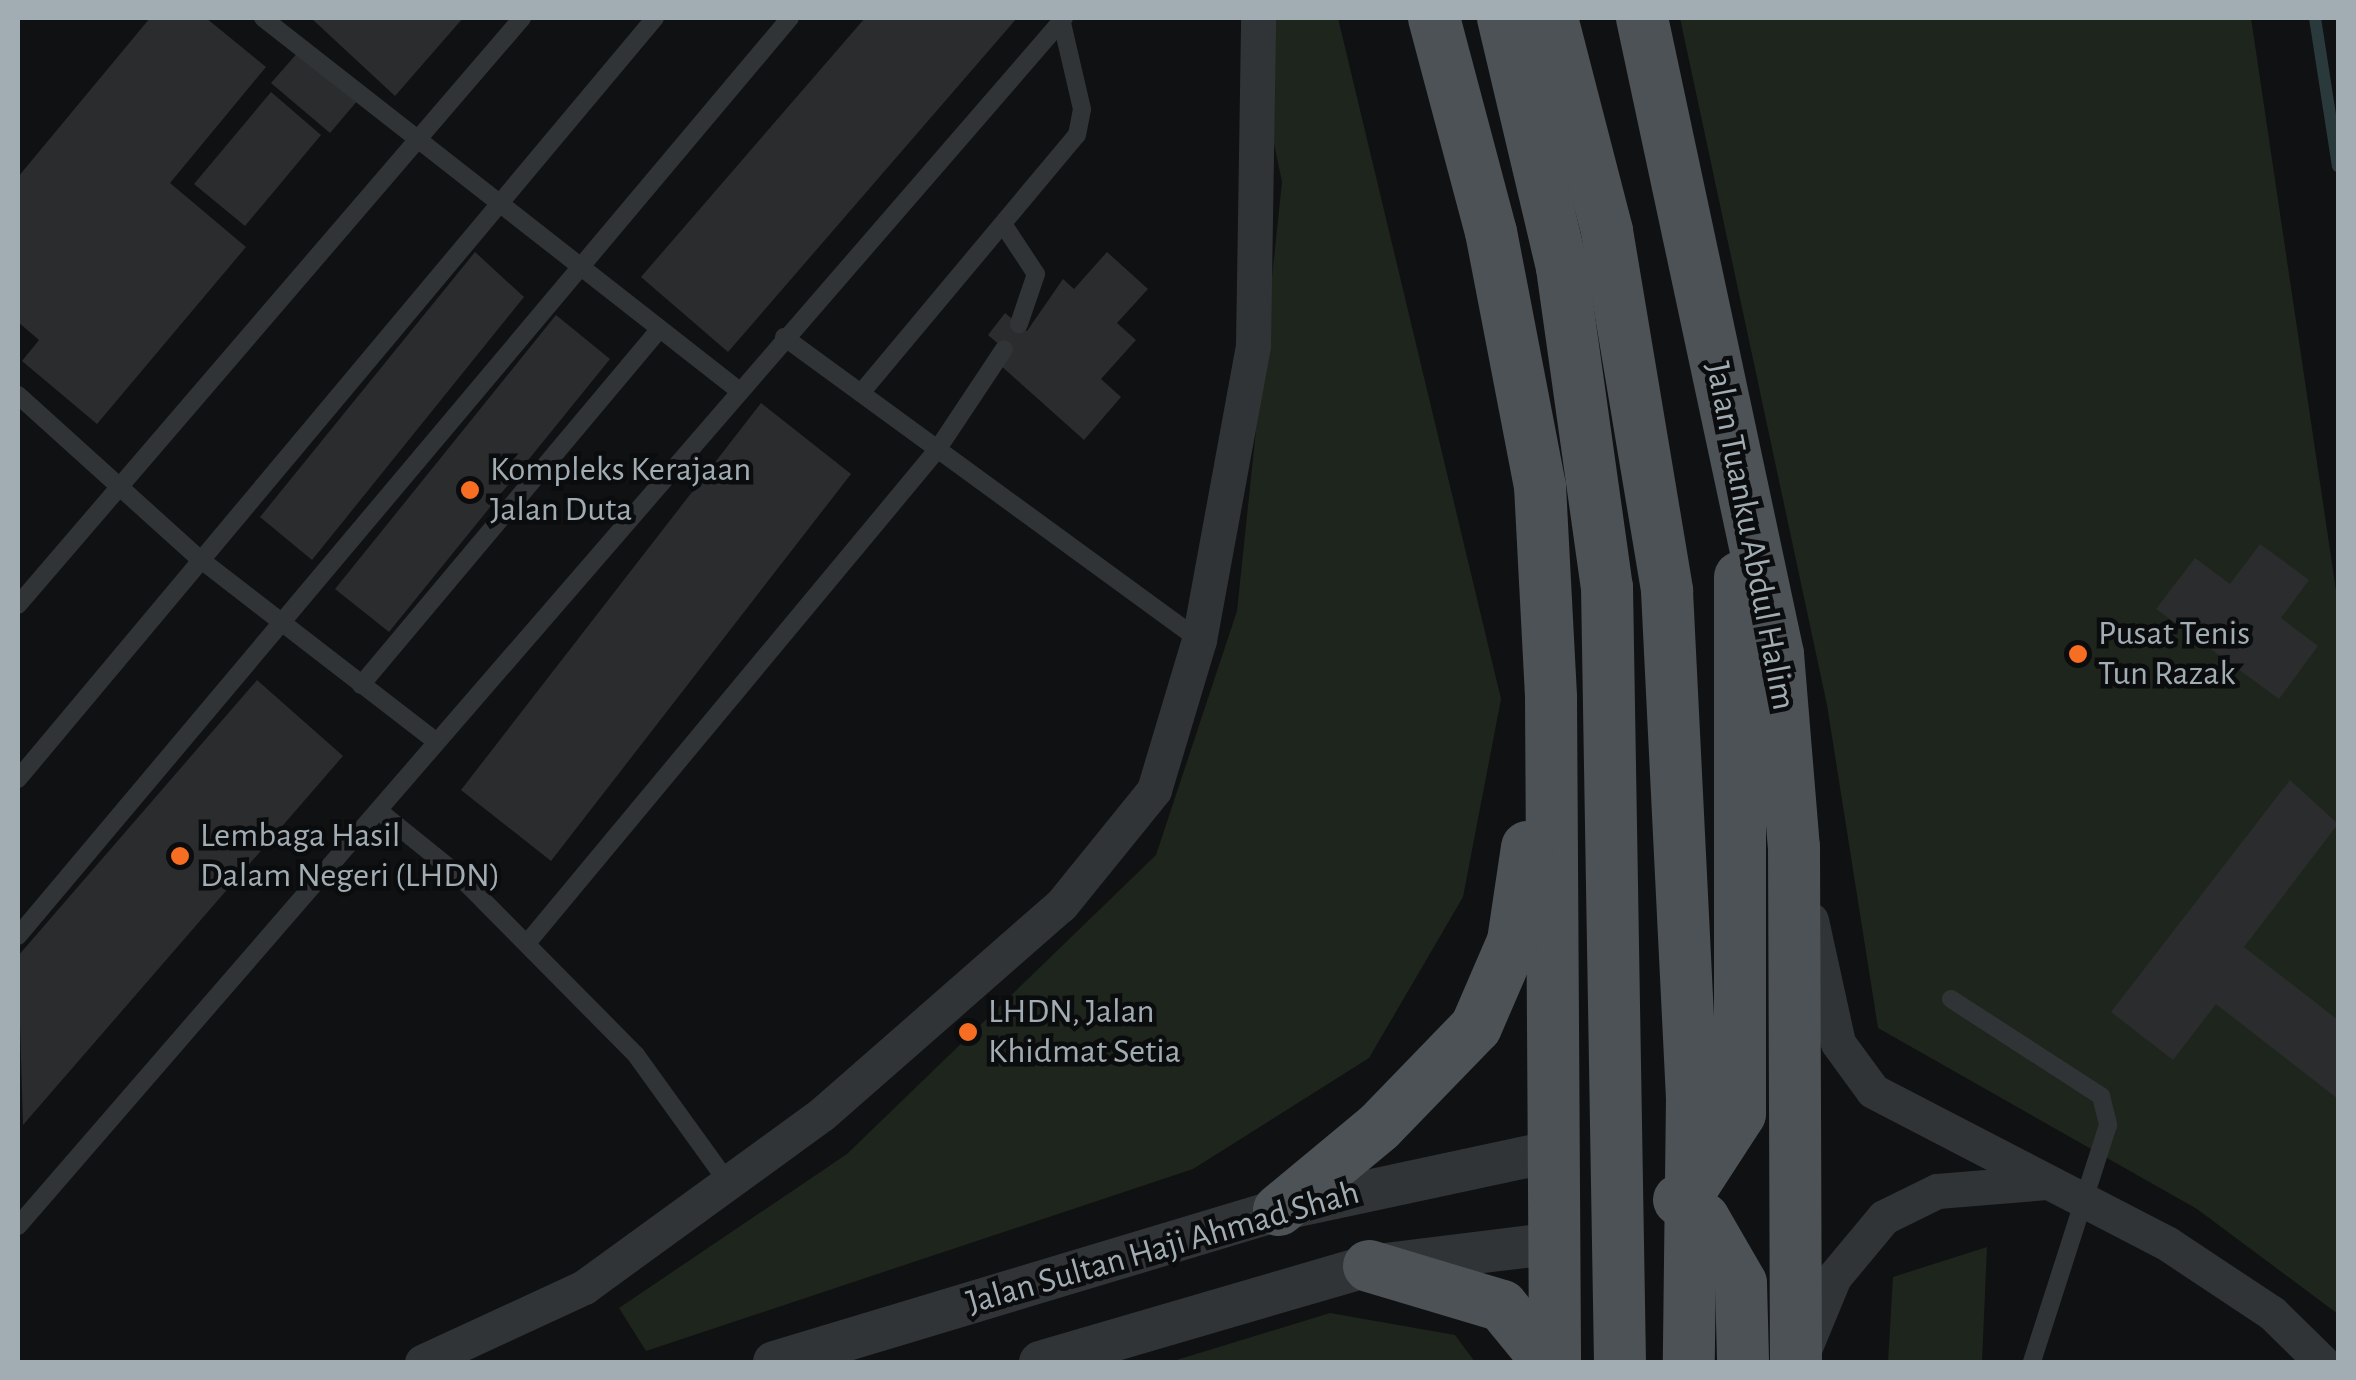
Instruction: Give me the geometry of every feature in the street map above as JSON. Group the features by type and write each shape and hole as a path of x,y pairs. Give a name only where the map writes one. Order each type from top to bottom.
{"main road":[{"path":"1434,18 1491,232 1540,486 1551,698 1556,1243 1551,1362"},
{"path":"1493,18 1527,119"},
{"path":"1502,18 1562,268 1608,587 1620,1362"},
{"path":"1552,18 1607,231 1667,591 1679,745 1690,1362"},
{"name":"Jalan Tuanku Abdul Halim","path":"1642,21 1778,654 1794,848 1798,1362"},
{"path":"1556,1243 1620,1233 1682,1203 1740,1114 1740,470"},
{"path":"1279,1210 1410,1097 1496,992 1551,698"},
{"path":"1552,857 1564,910 1586,942 1611,966 1661,975 1712,930 1739,848"},
{"path":"1555,1152 1631,1166 1704,1219 1741,1284 1743,1362"},
{"path":"1369,1266 1502,1306 1551,1362"}],"street":[{"path":"422,1362 584,1287 728,1184 946,1013 1061,905 1154,790 1199,640 1252,344 1258,18"},
{"path":"1794,848 1850,1071 2048,1182 2084,1198 2272,1314 2322,1362"},
{"name":"Jalan Sultan Haji Ahmad Shah","path":"774,1362 1279,1210 1555,1152"},
{"path":"1798,1362 1834,1277 1884,1217 1936,1191 2048,1182"},
{"path":"1040,1362 1369,1266 1556,1243"}],"lane":[{"path":"262,18 738,389"},
{"path":"18,605 522,18"},
{"path":"18,779 196,556 656,18"},
{"path":"18,936 287,625 577,266 790,18"},
{"path":"861,393 1005,228 1077,135 1082,109 1064,20"},
{"path":"18,1226 379,811 738,389 1064,20"},
{"path":"1005,228 1036,274 1019,324"},
{"path":"361,685 658,330"},
{"path":"784,337 1199,640"},
{"path":"528,942 937,450 1004,349"},
{"path":"18,395 196,556 435,741"},
{"path":"379,811 528,942 636,1055 728,1184"},
{"path":"1952,999 2100,1096 2108,1126 2032,1362"}],"shaded area":[{"path":"1248,18 1338,18 1501,699 1463,897 1369,1058 1193,1169 646,1351 619,1308 847,1154 1156,855 1237,611 1282,182"},
{"name":"Pusat Tenis Tun Razak","path":"1680,18 2251,18 2338,604 2338,1314 2197,1209 1878,1028 1827,705"},
{"path":"1987,1247 1982,1362 1888,1362 1893,1277"},
{"path":"1330,1313 1455,1335 1475,1362 1170,1362"}],"building":[{"path":"150,18 206,18 266,67 170,183 246,247 97,424 22,361 39,340 18,322 18,177"},
{"path":"311,18 463,18 395,96"},
{"path":"865,18 1017,18 728,352 641,277"},
{"path":"300,50 358,100 330,133 271,83"},
{"path":"271,92 321,135 245,226 194,184"},
{"path":"475,252 524,297 312,560 260,517"},
{"path":"1107,252 1148,289 1117,323 1136,340 1101,379 1121,397 1084,440 999,364 1009,353 988,335 1005,313 1027,331 1063,279 1074,289"},
{"path":"556,315 610,359 389,632 335,589"},
{"path":"761,403 851,474 551,861 461,790"},
{"path":"2260,544 2309,580 2281,618 2318,646 2279,699 2156,609 2195,558 2230,584"},
{"name":"Lembaga Hasil Dalam Negeri (LHDN)","path":"257,680 343,756 23,1125 18,956"},
{"path":"2290,780 2338,824 2244,947 2338,1020 2338,1099 2216,1004 2173,1060 2111,1012"}],"waterway":[{"path":"2315,18 2338,166"}],"place":[{"name":"Kompleks Kerajaan Jalan Duta","path":"470,490"},
{"name":"Pusat Tenis Tun Razak","path":"2078,654"},
{"name":"Lembaga Hasil Dalam Negeri (LHDN)","path":"180,856"},
{"name":"LHDN, Jalan Khidmat Setia","path":"968,1032"}]}
